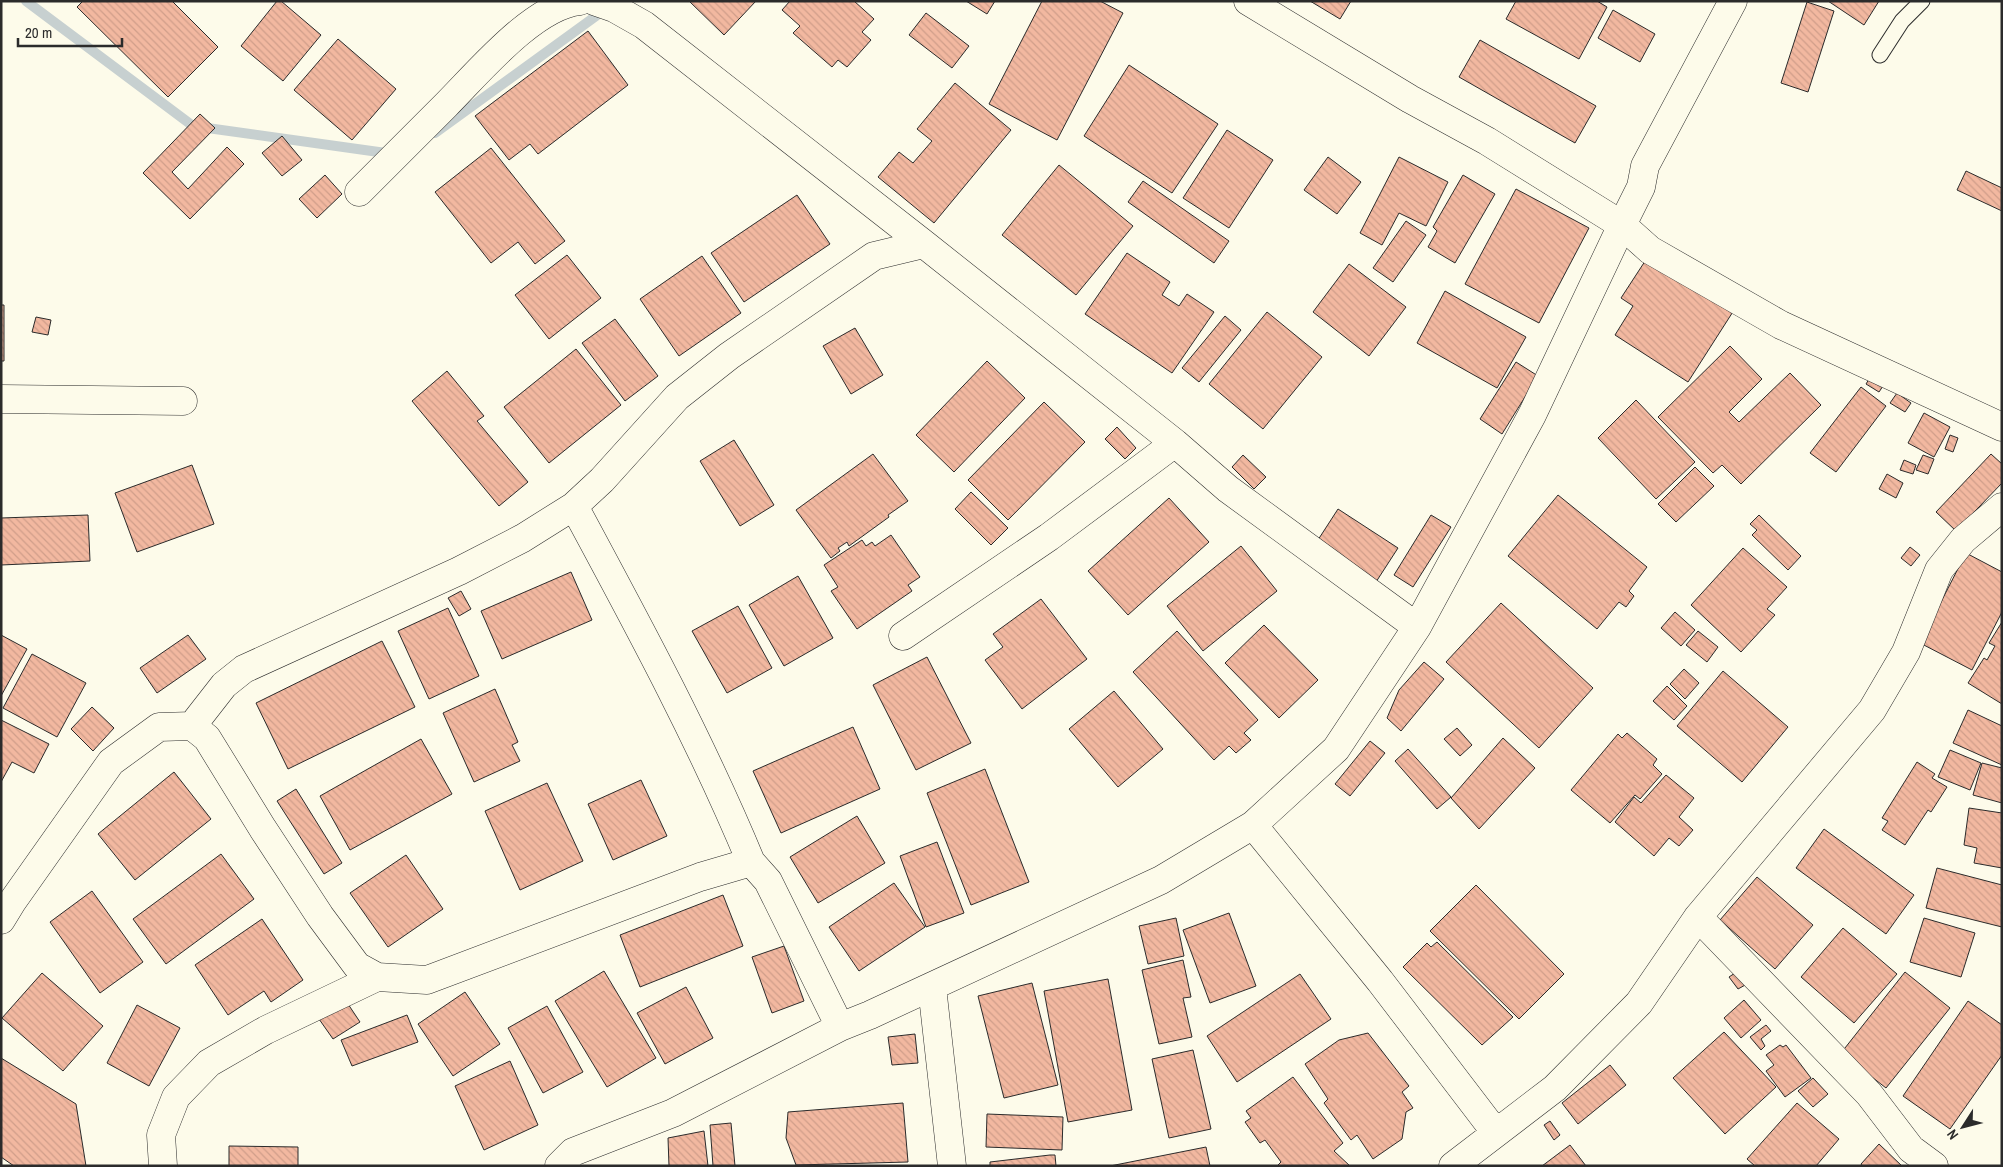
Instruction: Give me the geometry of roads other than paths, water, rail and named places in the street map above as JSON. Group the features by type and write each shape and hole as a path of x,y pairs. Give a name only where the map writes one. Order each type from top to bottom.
{"street":[{"path":"359,192 509,41 544,15 569,2 580,1"},
{"path":"594,1 614,8 644,25 1175,443 1228,489 1417,627"},
{"path":"1248,1 1410,99 1487,141 1622,225 1650,250 1781,325 2002,427"},
{"path":"559,1166 573,1152 673,1113 840,1027 932,987 1161,880 1253,825 1336,750 1417,627 1532,415 1641,187 1645,166 1732,1"},
{"path":"192,726 224,685 244,669 459,571 523,538 574,506 602,480 676,397 729,356 874,256 924,244"},
{"path":"1,399 183,401"},
{"path":"903,636 1049,537 1175,443"},
{"path":"574,506 664,674 722,792 750,862 768,881 840,1027"},
{"path":"1453,1166 1555,1088 1639,1003 1698,918 1872,710 1906,652 1939,570 1963,540 2002,507"},
{"path":"5,906 111,762 159,727 192,726 207,738 320,916 357,966 377,977 427,980 692,880 750,862"},
{"path":"1253,825 1380,981 1496,1133"},
{"path":"1698,918 1869,1094 1911,1149 1934,1166"},
{"path":"163,1166 161,1135 176,1097 209,1063 266,1030 377,977"},
{"path":"932,987 952,1166"}],"lane":[{"path":"1880,55 1902,21 1922,1"}],"waterway":[{"path":"26,1 193,126 393,154"},
{"path":"435,133 596,16 602,6"}]}
